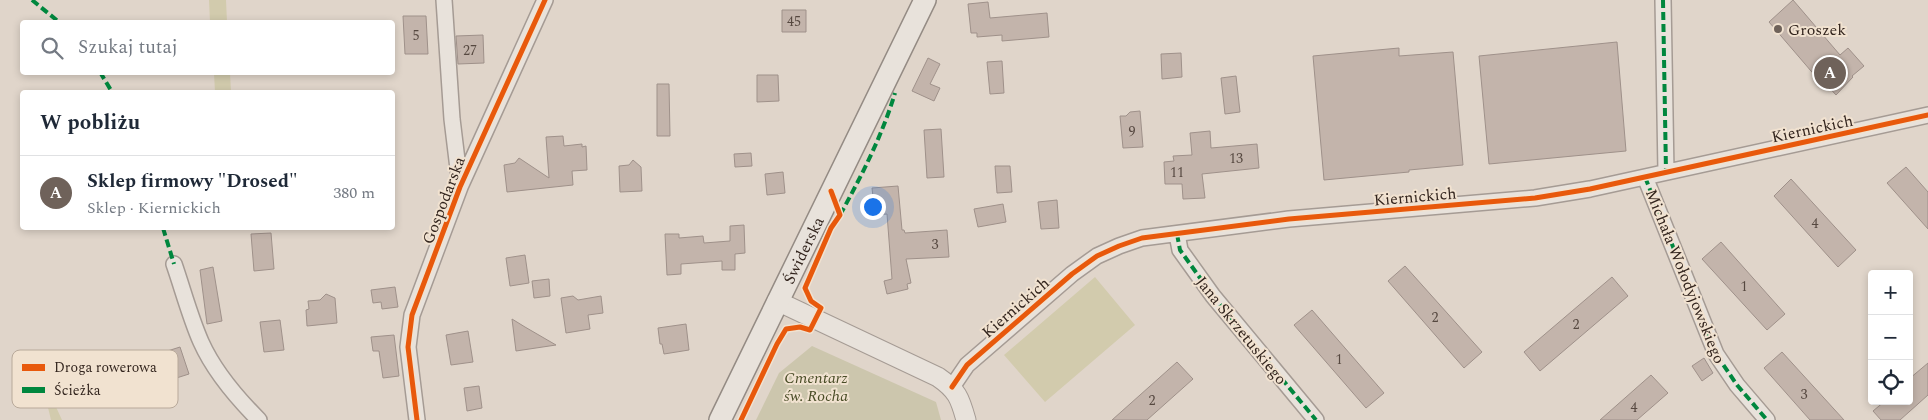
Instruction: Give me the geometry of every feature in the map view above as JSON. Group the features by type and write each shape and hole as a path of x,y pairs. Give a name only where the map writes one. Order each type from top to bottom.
{"main road":[{"name":"Świderska","path":"720,420 925,0"}],"street":[{"name":"Gospodarska","path":"444,0 452,119 460,186"},
{"name":"Gospodarska","path":"417,420 408,347 412,315 460,186 545,0"},
{"path":"1663,0 1666,172"},
{"name":"Kiernickich","path":"952,387 967,365 1072,274 1097,256 1142,238 1289,219 1535,198 1645,177 1928,115"},
{"name":"Michała Wołodyjowskiego","path":"1645,177 1716,354 1737,385 1767,420"},
{"name":"Jana Skrzetuskiego","path":"1177,234 1180,250 1197,275 1256,350 1316,420"},
{"path":"174,264 194,324 209,356 227,385 259,420"},
{"path":"777,301 920,368 952,387 960,399 966,420"}],"shaded area":[{"path":"209,0 226,0 227,20 210,20"},
{"path":"214,75 230,75 231,90 215,90"},
{"path":"1095,277 1135,325 1045,402 1004,355"},
{"path":"48,408 56,408 62,420 51,420"}],"green space":[{"name":"Cmentarz św. Rocha","path":"812,346 936,402 941,420 756,420 779,373"}],"building":[{"path":"1793,0 1840,55 1848,48 1864,66 1852,76 1836,95 1819,76 1817,78 1769,22"},
{"path":"988,2 990,18 1047,13 1049,37 1002,41 1002,35 977,37 977,33 971,33 968,4"},
{"path":"782,10 806,10 806,32 782,32"},
{"path":"403,16 426,16 428,54 405,54"},
{"path":"483,35 484,63 458,64 456,36"},
{"path":"1617,42 1626,151 1489,164 1479,56"},
{"path":"1399,48 1399,56 1453,52 1463,165 1324,180 1313,56"},
{"path":"1181,53 1182,77 1162,79 1161,54"},
{"path":"928,58 940,64 930,84 940,88 934,101 912,91"},
{"path":"1002,61 1004,93 990,94 987,62"},
{"path":"757,75 778,75 779,101 757,102"},
{"path":"1236,76 1240,112 1225,114 1221,78"},
{"path":"657,84 669,84 670,136 657,136"},
{"path":"1140,111 1143,147 1123,148 1120,116"},
{"path":"941,129 944,177 927,178 924,130"},
{"path":"1210,131 1211,148 1257,144 1259,168 1202,174 1205,198 1183,199 1182,184 1165,184 1164,162 1174,161 1173,156 1192,155 1190,133"},
{"path":"563,136 564,146 582,144 582,147 586,146 587,170 572,171 573,185 507,192 504,165 515,163 519,158 549,178 546,137"},
{"path":"751,153 752,166 735,167 734,154"},
{"path":"633,160 641,167 642,191 620,192 619,166 629,165"},
{"path":"995,166 1010,166 1012,192 997,193"},
{"path":"1906,167 1928,192 1928,229 1887,183"},
{"path":"783,172 785,193 767,195 765,174"},
{"path":"1791,179 1856,250 1838,267 1774,196"},
{"path":"898,186 902,230 905,233 947,230 949,257 906,259 911,283 907,284 908,289 887,294 884,281 892,279 887,214 875,215 872,188"},
{"path":"1057,200 1059,228 1041,229 1038,202"},
{"path":"1003,204 1006,222 978,227 974,209"},
{"path":"744,225 745,253 735,254 735,270 722,270 722,261 681,264 681,274 667,275 665,234 679,234 679,238 703,236 704,243 730,241 730,226"},
{"path":"271,233 274,269 254,271 251,234"},
{"path":"1721,242 1785,314 1767,330 1702,259"},
{"path":"525,255 529,283 510,286 506,258"},
{"path":"1405,266 1482,352 1464,368 1388,281"},
{"path":"213,267 222,321 207,324 200,270"},
{"path":"1612,277 1628,296 1540,371 1524,352"},
{"path":"549,279 550,296 534,298 532,281"},
{"path":"395,287 398,307 382,309 381,302 373,303 371,290"},
{"path":"326,294 335,298 337,323 307,326 306,310 309,309 308,301 320,300"},
{"path":"573,296 578,300 601,296 603,313 588,315 590,329 566,333 561,298"},
{"path":"1312,310 1384,393 1366,408 1294,325"},
{"path":"512,319 525,327 556,345 516,351"},
{"path":"280,320 284,350 264,352 260,322"},
{"path":"686,324 689,350 664,354 662,344 660,344 658,328"},
{"path":"468,331 473,362 451,365 446,335"},
{"path":"394,335 399,376 383,378 379,351 373,351 371,337"},
{"path":"180,347 189,374 178,378 178,350 171,350"},
{"path":"1782,352 1844,420 1810,420 1764,368"},
{"path":"1704,358 1713,373 1702,381 1692,366"},
{"path":"1177,362 1193,379 1147,420 1112,420"},
{"path":"1928,363 1928,395 1900,420 1881,420 1873,411 1880,405 1913,405 1913,376"},
{"path":"1651,375 1668,393 1637,420 1600,420"},
{"path":"479,386 482,408 467,411 464,388"}],"marked path":[{"path":"32,0 57,20"},
{"path":"1663,0 1666,172"},
{"path":"102,75 111,90"},
{"path":"840,215 871,155 895,93"},
{"path":"1645,177 1716,354 1737,385 1767,420"},
{"path":"164,230 174,264"},
{"path":"1177,234 1180,250 1213,296 1316,420"}],"cycle path":[{"path":"417,420 408,347 412,315 460,187 545,0"},
{"path":"952,387 967,365 1072,274 1097,256 1142,238 1289,219 1535,198 1590,189 1928,115"},
{"path":"741,420 786,329 800,327 810,330 821,308 811,301 805,288 831,228 840,215 831,191"}],"place":[{"name":"Groszek","path":"1778,29"},
{"name":"Sklep firmowy \"Drosed\"","path":"1830,73"}]}
